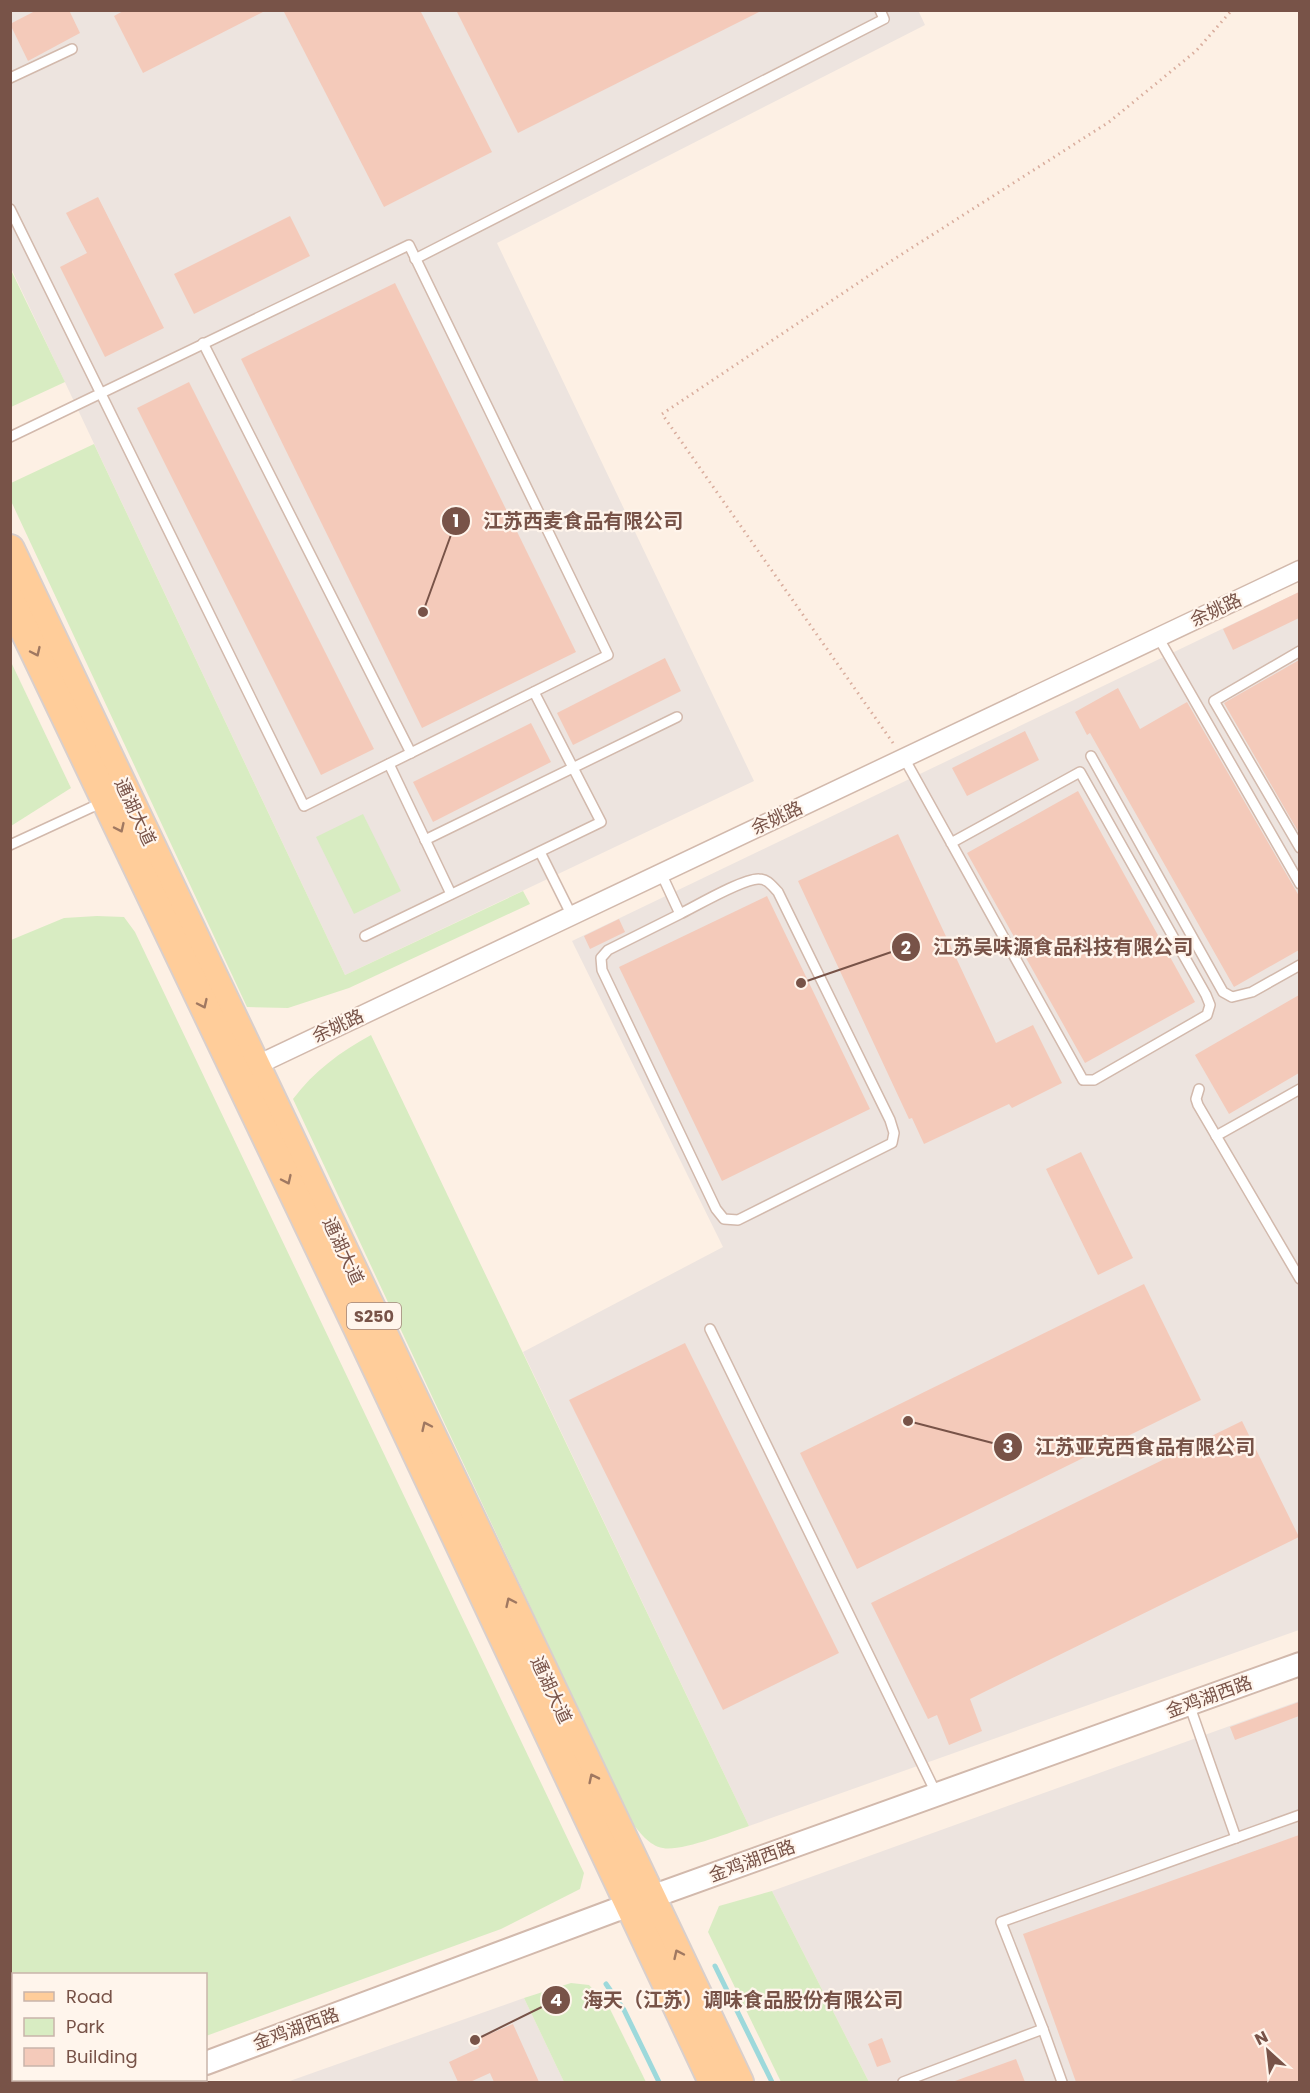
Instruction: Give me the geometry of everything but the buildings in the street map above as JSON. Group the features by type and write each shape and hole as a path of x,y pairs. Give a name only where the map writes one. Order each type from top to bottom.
{"main road":[{"name":"通湖大道","path":"10,549 255,1066 640,1901 713,2082"},
{"name":"通湖大道","path":"10,600 358,1328 640,1901 739,2082"}],"street":[{"name":"余姚路","path":"255,1066 1299,570"},
{"name":"金鸡湖西路","path":"207,2063 640,1901 1299,1664"}],"lane":[{"path":"415,259 884,19 880,10"},
{"path":"10,78 72,49"},
{"path":"10,209 101,393 304,806 608,655 409,245 101,393 10,437"},
{"path":"203,344 411,753"},
{"path":"1158,638 1299,884"},
{"path":"1299,651 1214,700 1299,848"},
{"path":"365,936 601,822 534,692"},
{"path":"425,840 676,717"},
{"path":"1091,756 1223,992 1232,997 1252,992 1299,965"},
{"path":"904,758 951,843 1083,1080 1094,1080 1207,1015 1210,1005 1206,995 1080,772 951,843"},
{"path":"389,764 451,894"},
{"path":"10,845 106,800"},
{"path":"540,852 572,916"},
{"path":"661,873 680,914"},
{"path":"758,879 770,882 778,892 890,1120 894,1133 892,1143 738,1220 724,1219 716,1209 602,970 601,958 608,950 680,914 745,883 758,879"},
{"path":"1199,1089 1196,1099 1198,1105 1299,1279"},
{"path":"1216,1136 1299,1089"},
{"path":"710,1329 937,1795"},
{"path":"1189,1704 1236,1838"},
{"path":"1062,2082 1001,1922 1299,1815"},
{"path":"903,2082 1043,2029"}],"path":[{"path":"904,758 662,414 888,263 1109,122 1196,51 1232,10"}],"shaded area":[{"path":"918,10 925,25 497,243 754,781 345,975 11,268 11,11"},
{"path":"1299,592 1299,1630 749,1826 523,1352 723,1247 572,941"},
{"path":"1299,1701 1299,2082 869,2082 772,1891"},
{"path":"524,1998 564,2082 287,2082"}],"green space":[{"path":"10,268 65,382 11,407 10,407"},
{"path":"94,444 345,975 523,891 530,904 349,988 288,1008 247,1007 11,501 11,483"},
{"path":"11,662 71,788 10,826"},
{"path":"363,814 401,891 354,914 316,837"},
{"path":"124,917 135,932 584,1873 580,1889 501,1929 207,2036 207,1973 12,1973 12,2081 82,2081 11,2082 11,940 64,918"},
{"path":"371,1035 749,1826 706,1841 681,1847 663,1848 645,1838 631,1822 293,1099 328,1063"},
{"path":"772,1891 869,2082 781,2082 708,1932 719,1906"},
{"path":"571,1983 589,1985 608,2005 646,2082 564,2082 524,1998"}],"waterway":[{"path":"715,1966 772,2082"},
{"path":"606,1984 624,2010 659,2082"}],"place":[{"name":"江苏西麦食品有限公司","path":"423,612"},
{"name":"江苏吴味源食品科技有限公司","path":"801,983"},
{"name":"江苏亚克西食品有限公司","path":"908,1421"},
{"name":"海天（江苏）调味食品股份有限公司","path":"475,2040"}]}
